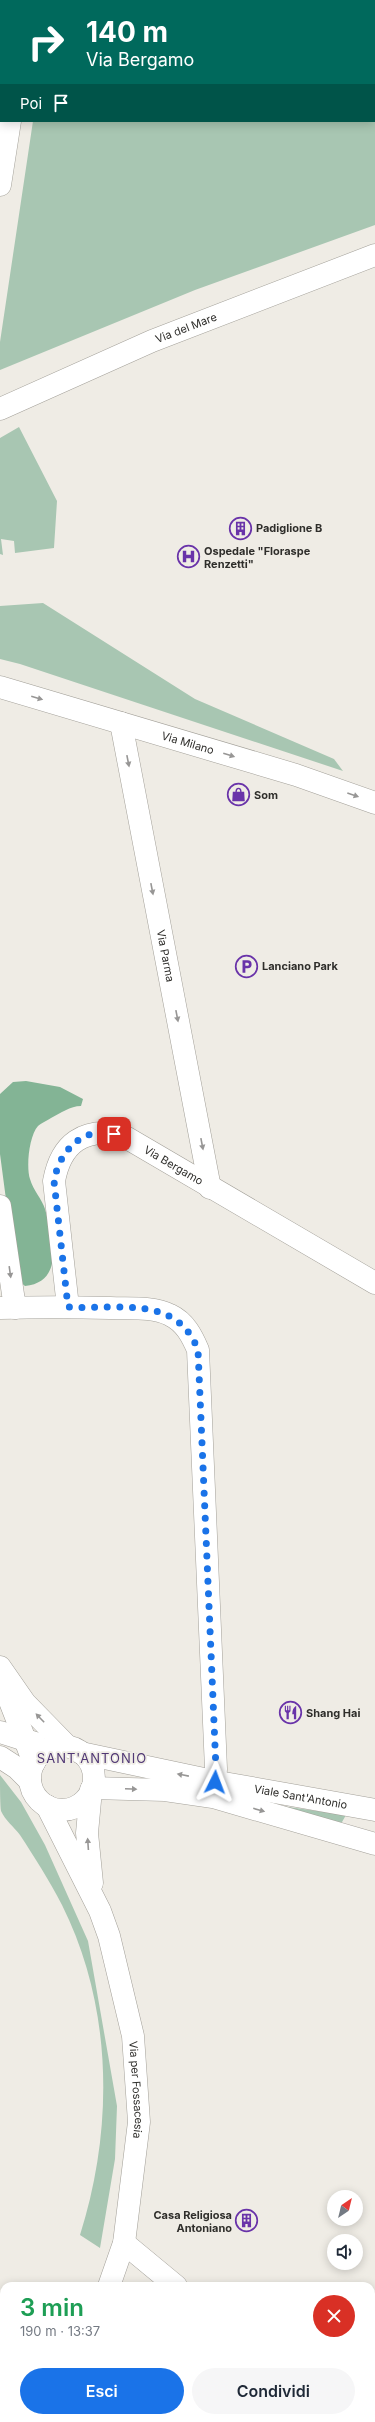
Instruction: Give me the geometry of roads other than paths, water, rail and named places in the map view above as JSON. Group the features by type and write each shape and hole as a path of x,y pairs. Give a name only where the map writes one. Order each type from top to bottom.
{"street":[{"path":"0,185 10,122"},
{"name":"Via del Mare","path":"0,409 152,340 375,255"},
{"name":"Via Milano","path":"0,687 296,775 375,803"},
{"name":"Via Parma","path":"121,723 210,1188"},
{"name":"Via Bergamo","path":"68,1307 54,1181 57,1165 64,1152 77,1140 91,1134 107,1132 122,1135 210,1188 375,1283"},
{"path":"0,1206 8,1308 68,1307 157,1310 171,1315 183,1324 193,1336 198,1350 216,1769 215,1782"},
{"path":"0,1667 25,1703 66,1749 88,1759 92,1768 92,1789 86,1799 77,1806 57,1809 47,1806 39,1800 24,1740 0,1676"},
{"name":"Viale Sant'Antonio","path":"0,1732 24,1740 215,1782 374,1809 366,1841 213,1798 164,1790 92,1789"},
{"path":"32,1772 44,1751 66,1749"},
{"path":"0,1757 17,1768 32,1772"},
{"name":"Via per Fossacesia","path":"92,1789 88,1834 94,1896"},
{"name":"Via per Fossacesia","path":"47,1806 94,1896 109,1936 133,2036 139,2122 124,2243 110,2282"},
{"path":"124,2243 171,2282"}],"place":[{"name":"Padiglione B","path":"240,528"},
{"name":"Ospedale \"Floraspe Renzetti\"","path":"188,557"},
{"name":"Som","path":"239,795"},
{"name":"Lanciano Park","path":"247,966"},
{"name":"Shang Hai","path":"290,1713"},
{"name":"Casa Religiosa Antoniano","path":"247,2221"}],"district":[{"name":"SANT'ANTONIO","path":"92,1758"}]}
